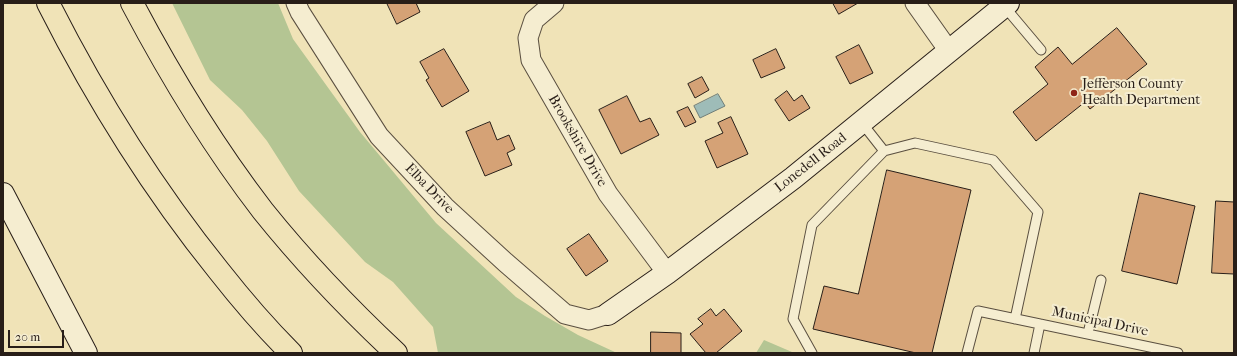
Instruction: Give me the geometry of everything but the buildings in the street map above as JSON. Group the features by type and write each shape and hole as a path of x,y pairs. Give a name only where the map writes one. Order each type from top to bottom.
{"highway":[{"path":"48,3 116,126 152,181 193,239 236,292 291,353"},
{"path":"132,3 184,96 223,155 263,210 308,264 356,315 396,353"}],"street":[{"name":"Elba Drive","path":"296,3 300,12 379,136 445,207 504,262 564,314 589,320 608,314"},
{"name":"Brookshire Drive","path":"554,3 534,20 528,38 531,60 608,194 667,274"},
{"path":"916,3 949,52"},
{"name":"Lonedell Road","path":"608,314 667,274 793,178 1006,5"},
{"path":"3,194 86,353"}],"lane":[{"path":"1006,5 1041,50"},
{"path":"862,123 884,151"},
{"path":"812,353 793,319 812,225 884,151 916,143 993,160 1038,212 1015,319"},
{"path":"1088,333 1101,280"},
{"name":"Municipal Drive","path":"967,353 978,311 1178,353"},
{"path":"1034,353 1040,324"}],"green space":[{"path":"172,3 278,3 293,39 360,132 436,223 516,297 578,335 617,353 438,353 433,327 393,282 365,262 299,191 267,141 242,110 210,80"},
{"path":"764,340 792,352 792,353 756,353"}],"water":[{"path":"718,94 725,106 700,118 694,106"}],"place":[{"name":"Jefferson County Health Department","path":"1074,93"}]}
